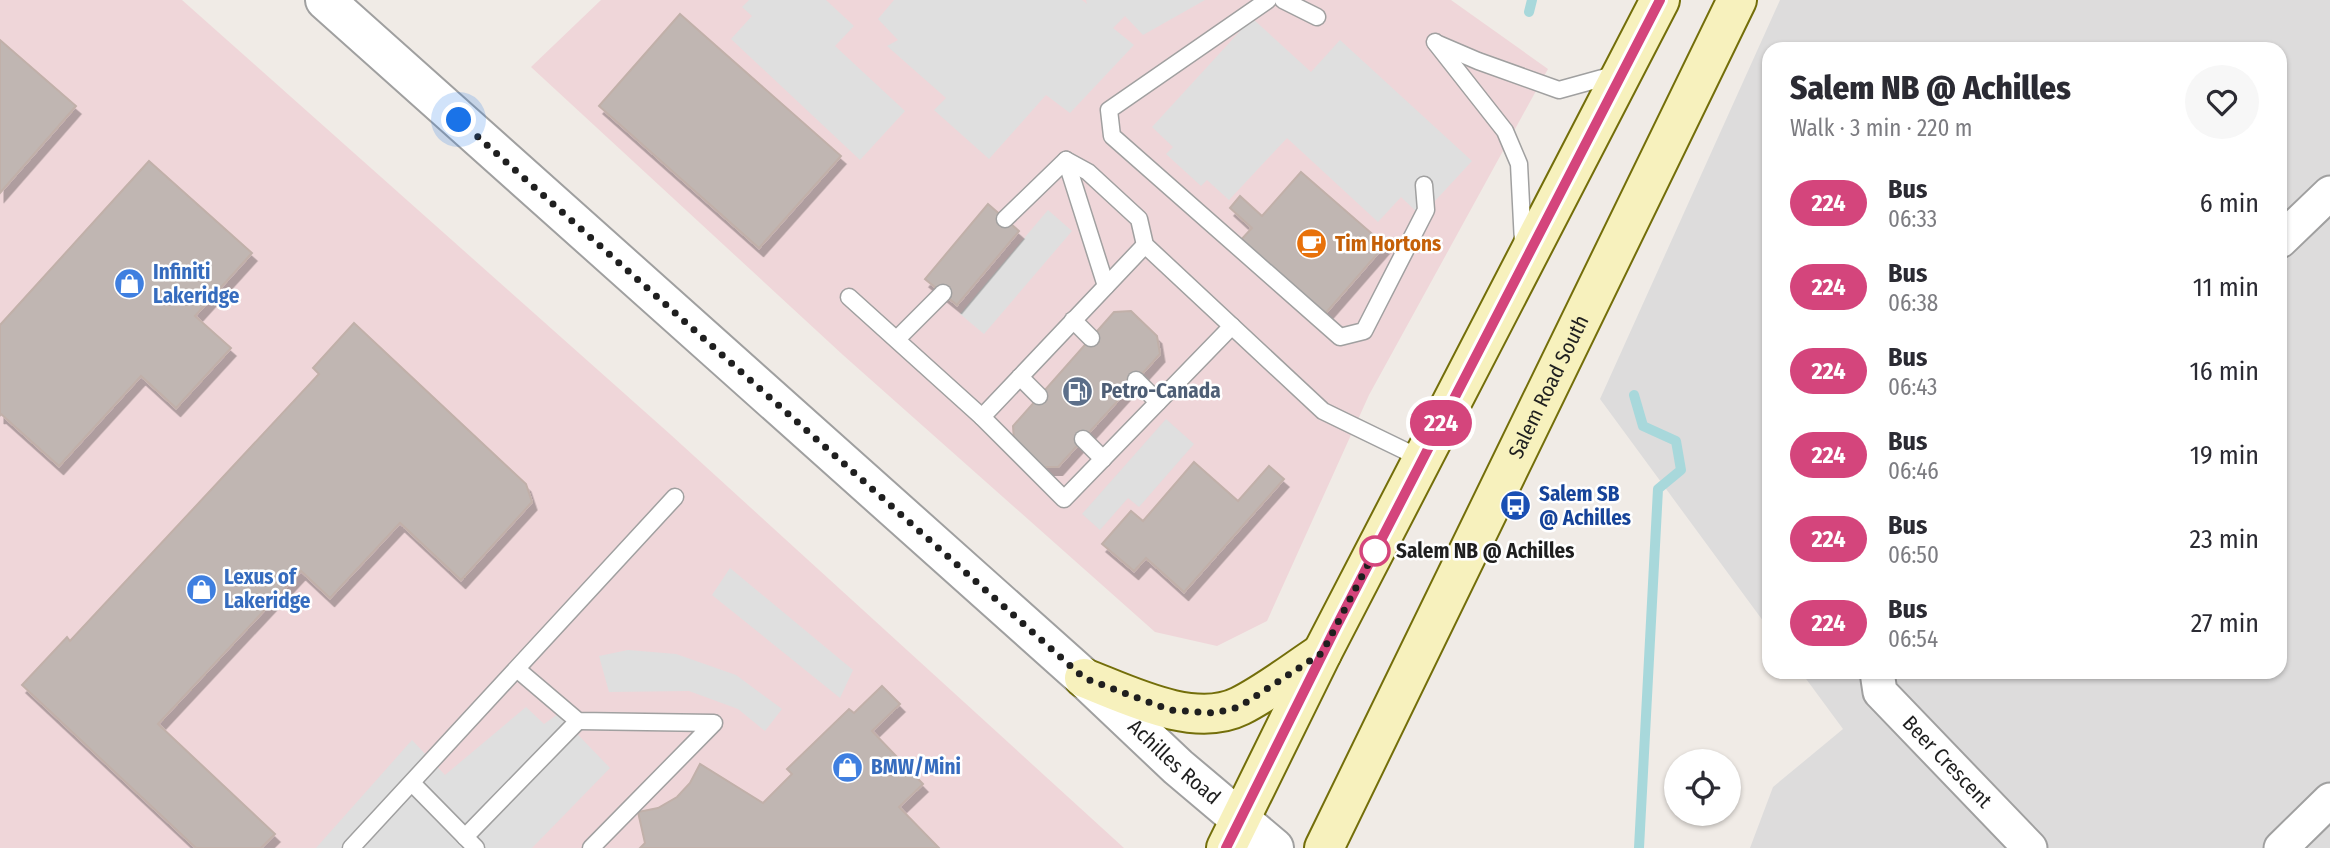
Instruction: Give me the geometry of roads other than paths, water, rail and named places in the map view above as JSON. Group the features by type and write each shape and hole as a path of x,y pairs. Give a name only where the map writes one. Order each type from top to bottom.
{"main road":[{"path":"1233,834 1322,653 1660,0"},
{"name":"Salem Road South","path":"1324,848 1737,0"},
{"path":"1084,678 1170,710 1214,713 1239,707 1322,653"}],"street":[{"name":"Achilles Road","path":"325,0 1084,678 1186,774 1233,834 1274,848"},
{"path":"2287,234 2330,193"},
{"name":"Beer Crescent","path":"1878,679 1880,692 2029,848"},
{"path":"2281,848 2330,800"}],"lane":[{"path":"1268,0 1109,110 1112,136 1340,337 1364,331 1426,210 1424,186"},
{"path":"1283,0 1317,17"},
{"path":"1524,262 1519,164 1505,131 1435,42 1478,61 1559,90 1622,72"},
{"path":"1005,219 1066,159"},
{"path":"1066,159 1088,172 1139,219 1145,245 1323,411 1422,459"},
{"path":"1066,159 1106,286"},
{"path":"982,417 1145,245"},
{"path":"897,339 943,293"},
{"path":"849,298 982,417 1063,499 1231,326"},
{"path":"1073,320 1091,338"},
{"path":"1020,377 1040,396"},
{"path":"1136,380 1158,402"},
{"path":"1083,439 1103,459"},
{"path":"351,848 675,497"},
{"path":"518,670 578,721 714,723 591,848"},
{"path":"412,783 471,843 578,721"}],"waterway":[{"path":"1529,12 1532,0"},
{"path":"1634,395 1643,426 1676,441 1681,470 1658,489 1639,848"}],"place":[{"name":"Tim Hortons","path":"1312,244"},
{"name":"Infiniti Lakeridge","path":"130,284"},
{"name":"Petro-Canada","path":"1078,391"},
{"name":"Salem SB @ Achilles","path":"1516,506"},
{"name":"Salem NB @ Achilles","path":"1375,551"},
{"name":"Lexus of Lakeridge","path":"201,589"},
{"name":"BMW/Mini","path":"848,767"}]}
